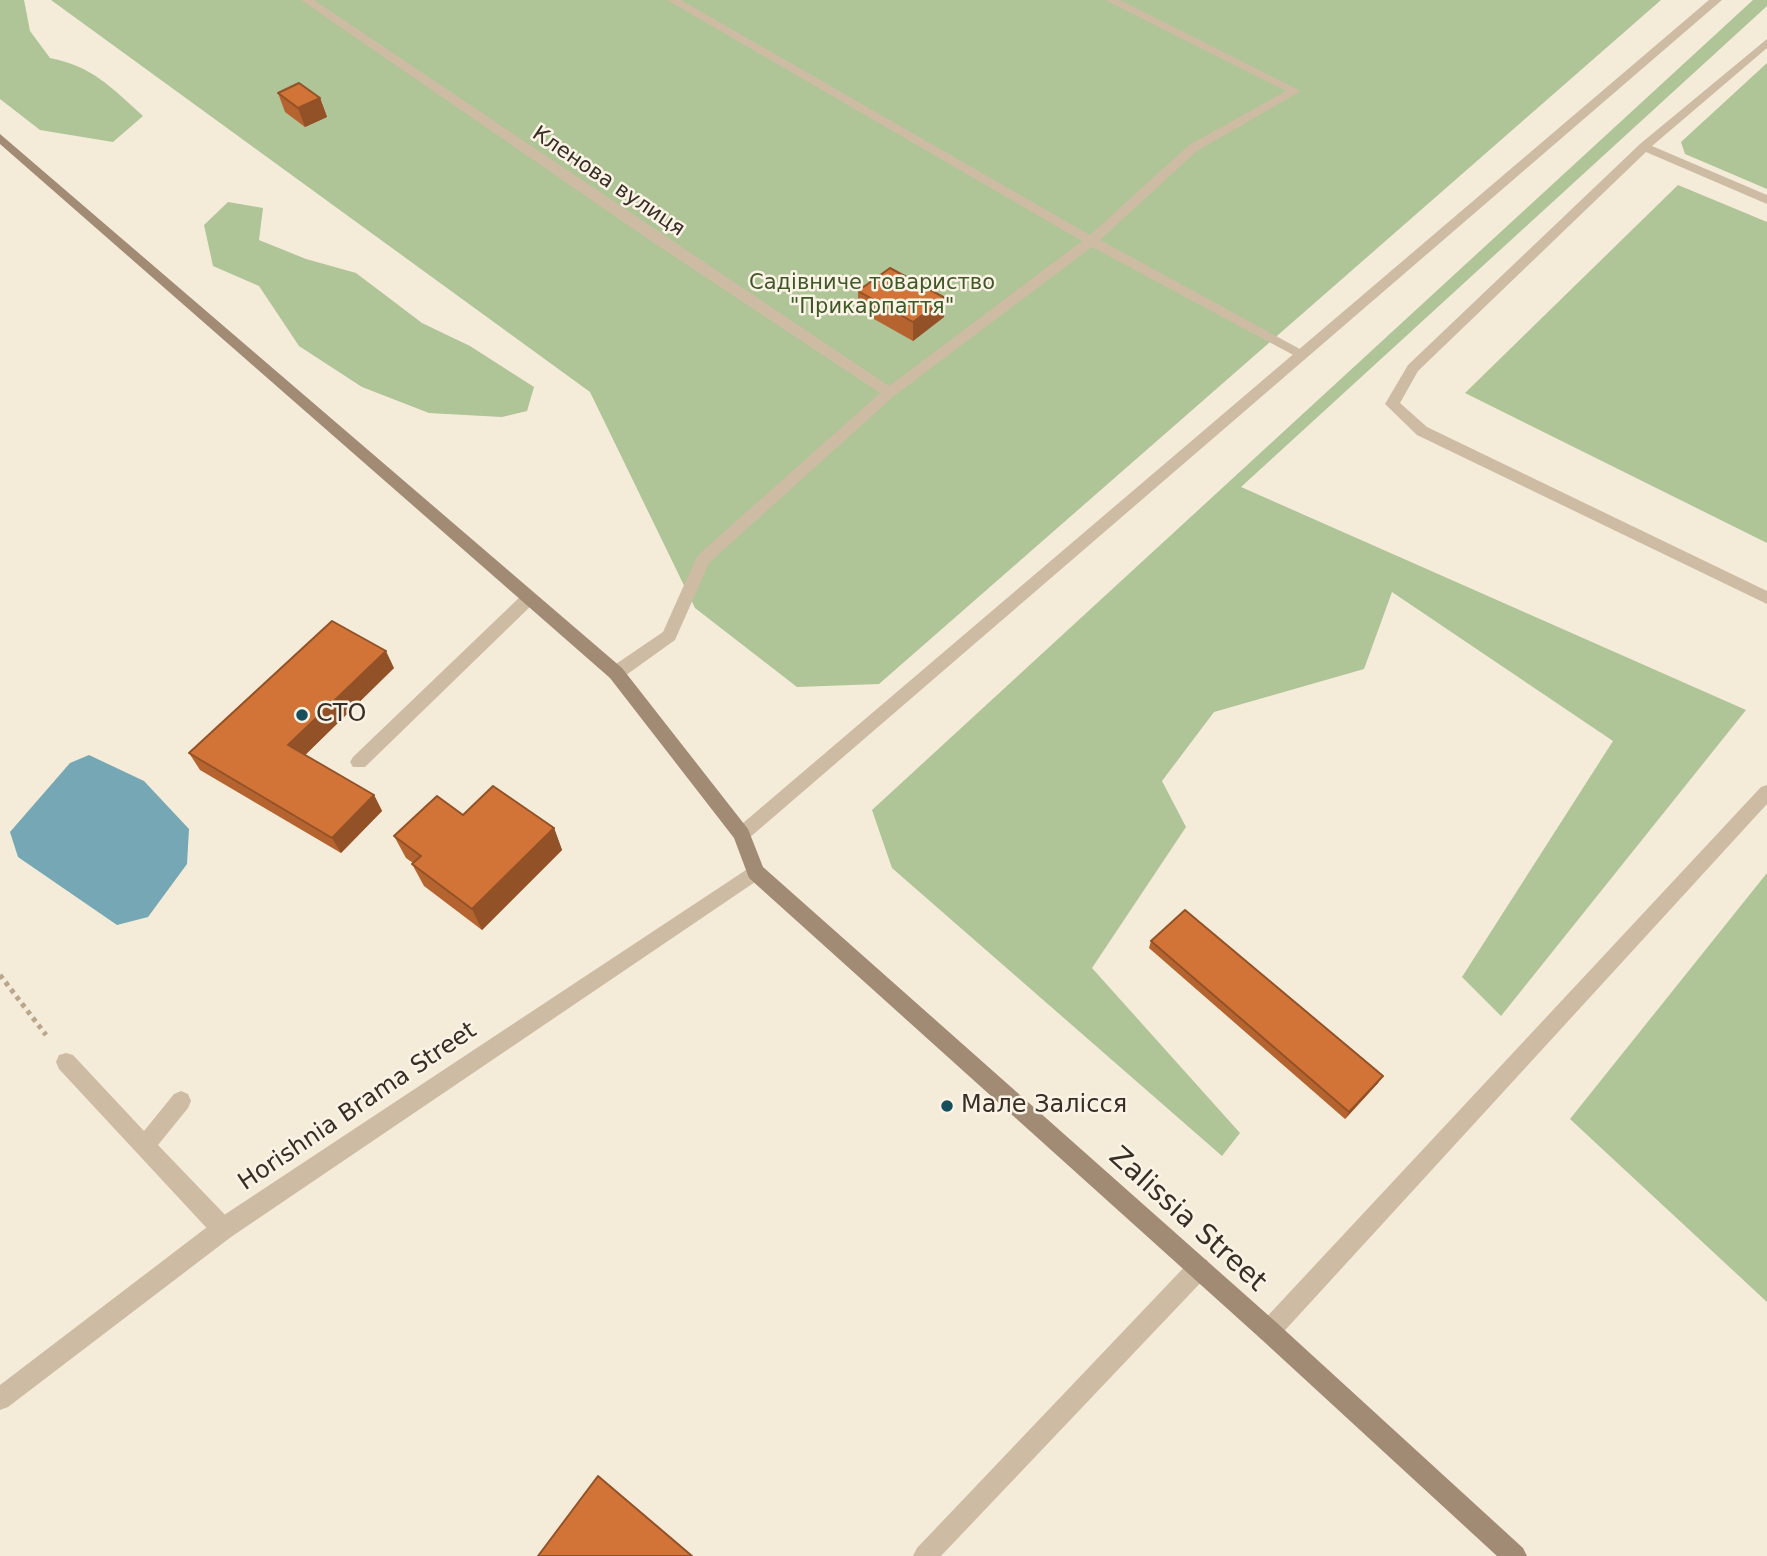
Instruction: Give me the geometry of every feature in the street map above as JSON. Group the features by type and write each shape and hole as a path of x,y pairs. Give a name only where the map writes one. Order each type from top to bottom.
{"main road":[{"path":"0,138 616,673 742,834 755,872"},
{"name":"Zalissia Street","path":"755,872 1269,1331 1515,1556"}],"street":[{"name":"Кленова вулиця","path":"307,0 889,393"},
{"path":"673,0 1091,241 1302,354"},
{"path":"616,673 669,636 703,560 889,393 1091,241 1193,148 1295,91 1111,0"},
{"path":"742,834 1716,0"},
{"path":"1767,42 1644,147 1413,368 1392,404 1422,431 1767,598"},
{"path":"1644,147 1767,200"},
{"path":"359,762 529,598"},
{"path":"1269,1331 1767,792"},
{"name":"Horishnia Brama Street","path":"0,1399 223,1229 755,872"},
{"path":"66,1062 223,1229"},
{"path":"145,1146 181,1101"},
{"path":"925,1556 1199,1268"}],"path":[{"path":"0,975 66,1062"}],"green space":[{"path":"0,0 24,0 30,31 50,58 90,72 143,116 113,142 40,130 0,99"},
{"name":"Садівниче товариство \"Прикарпаття\"","path":"51,0 1661,0 879,684 797,687 695,608 590,392"},
{"path":"1753,0 1767,0 1767,6 1241,487 1746,710 1501,1016 1462,977 1613,741 1392,592 1364,669 1214,712 1162,781 1186,827 1092,968 1240,1133 1222,1156 892,868 872,810"},
{"path":"1767,63 1767,189 1685,154 1681,142"},
{"path":"1678,185 1767,222 1767,543 1465,393"},
{"path":"228,202 263,208 259,240 306,259 356,273 422,323 470,346 534,387 527,411 502,417 429,413 362,387 299,346 259,286 213,266 204,225"},
{"path":"1767,873 1767,1302 1570,1119"}],"water":[{"path":"89,755 144,781 189,829 187,864 148,917 117,925 18,857 10,832 70,763"}],"building":[{"path":"299,83 320,98 298,108 278,93"},
{"path":"890,268 945,298 913,322 858,291"},
{"name":"СТО","path":"332,621 386,651 288,745 374,795 332,838 189,753"},
{"path":"493,786 554,828 472,909 412,864 421,856 394,836 437,796 463,815"},
{"path":"1185,910 1383,1076 1349,1112 1151,941"},
{"path":"598,1476 692,1556 538,1556"}],"place":[{"name":"СТО","path":"302,715"},
{"name":"Мале Залісся","path":"947,1106"}]}
